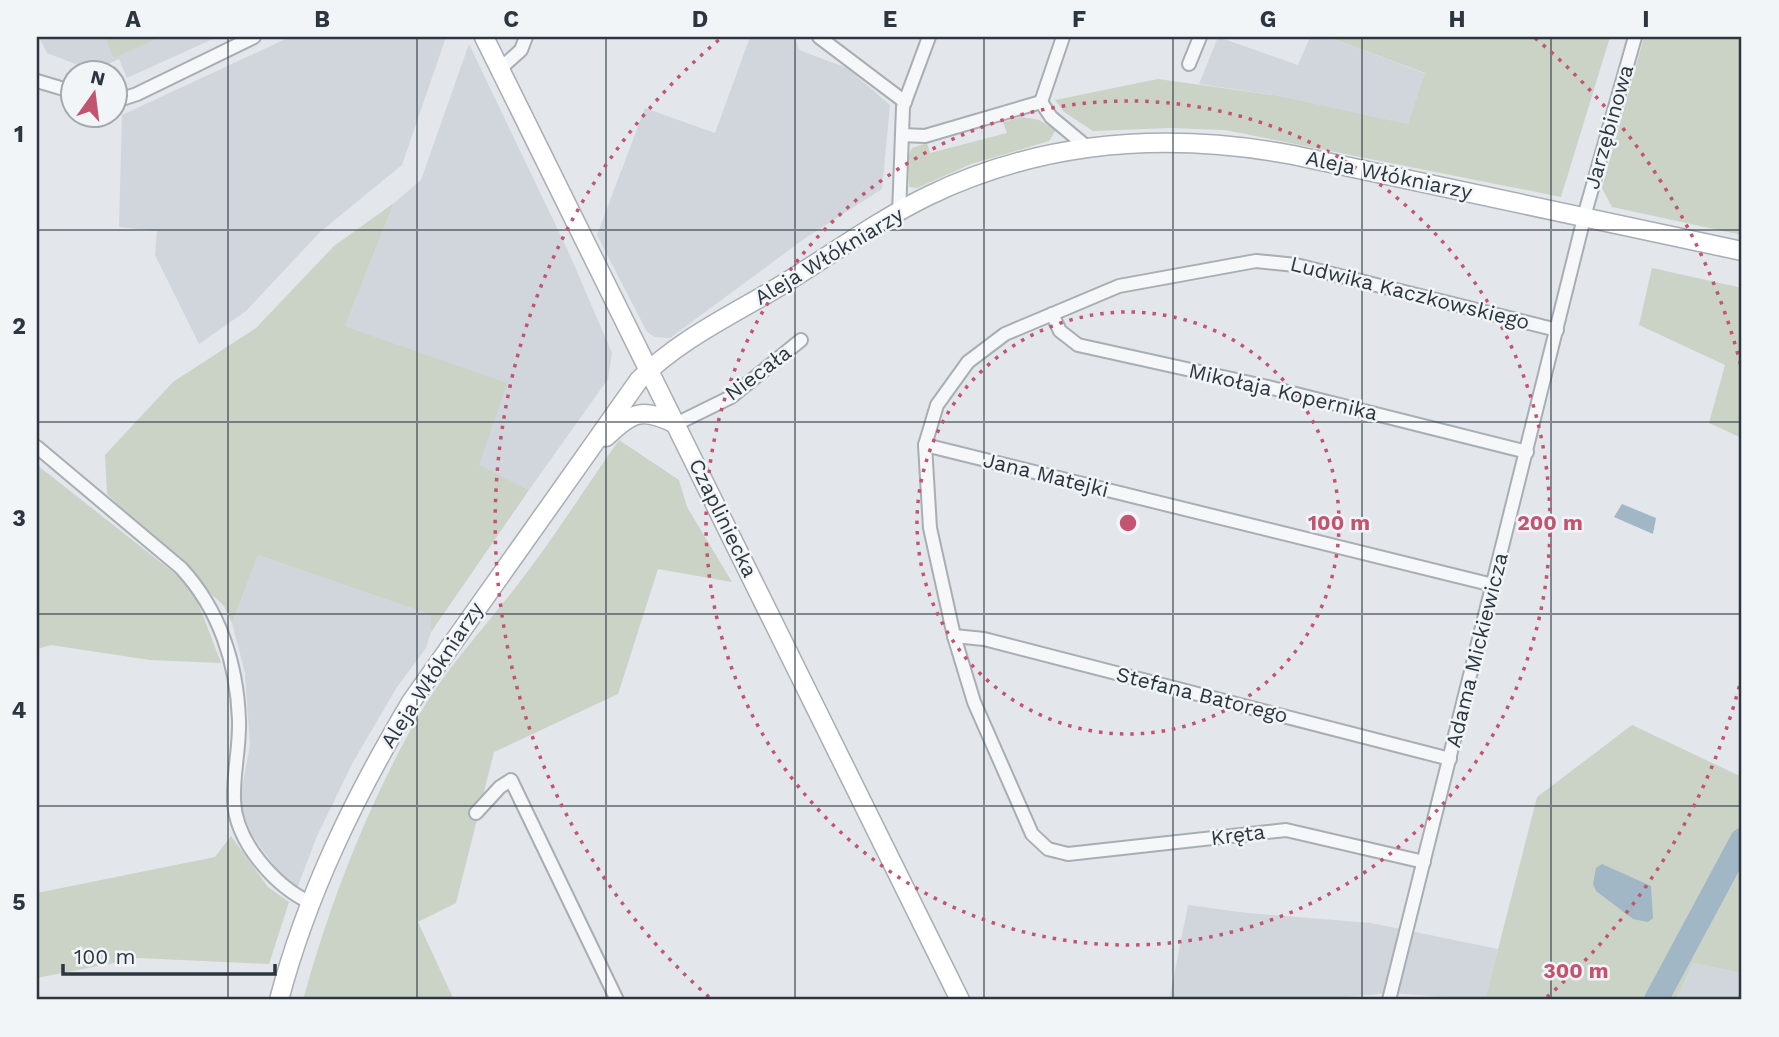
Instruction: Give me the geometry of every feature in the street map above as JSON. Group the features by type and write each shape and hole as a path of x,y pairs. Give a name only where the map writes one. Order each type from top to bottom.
{"main road":[{"name":"Czapliniecka","path":"484,37 960,1000"},
{"name":"Aleja Włókniarzy","path":"279,1000 311,904 362,787 411,702 579,464 649,370 682,346 928,196 973,177 1087,146 1142,142 1243,146 1742,250"},
{"path":"579,464 628,417 649,413 676,424"}],"street":[{"path":"130,96 254,37"},
{"path":"500,69 517,55 526,37"},
{"path":"819,37 905,102"},
{"path":"899,214 905,102 929,37"},
{"path":"1063,37 1041,102 1047,113 1087,146"},
{"path":"1189,64 1200,37"},
{"name":"Jarzębinowa","path":"1584,217 1635,37"},
{"path":"37,81 60,88"},
{"path":"902,135 925,136 1041,102"},
{"name":"Adama Mickiewicza","path":"1389,1000 1584,217"},
{"name":"Ludwika Kaczkowskiego","path":"1048,849 1032,834 974,702 954,636 930,528 925,445 937,405 968,362 1005,334 1119,286 1221,265 1269,261 1296,265 1557,330"},
{"name":"Mikołaja Kopernika","path":"1052,314 1060,331 1078,345 1272,388 1527,452"},
{"name":"Niecała","path":"676,424 731,397 801,340"},
{"name":"Jana Matejki","path":"925,445 1493,585"},
{"path":"37,447 181,568 199,587 215,613 235,681 239,718 234,802 237,817 252,847 273,876 290,892 311,904"},
{"name":"Stefana Batorego","path":"954,636 984,639 1450,759"},
{"path":"476,813 500,787 511,780 617,1000"},
{"name":"Kręta","path":"1048,849 1068,854 1286,830 1424,862"}],"shaded area":[{"path":"39,37 217,37 130,77 130,60 65,60 47,53"},
{"path":"290,37 446,37 402,165 320,232 246,311 199,344 155,255 157,231 119,227 122,130 130,130 130,111"},
{"path":"750,37 795,37 799,50 847,68 890,105 882,189 804,239 670,338 655,337 647,332 597,235 645,108 715,133"},
{"path":"1218,37 1298,65 1310,37 1329,37 1426,74 1408,124 1280,96 1199,84"},
{"path":"469,44 569,253 612,353 608,379 529,490 478,466 506,383 345,326 394,203 421,180"},
{"path":"258,555 431,615 431,632 426,648 397,687 353,762 317,836 298,886 286,882 247,828 240,799 250,745 245,673 232,623"},
{"path":"1188,905 1247,913 1371,923 1498,949 1485,1000 1391,993 1310,1000 1169,1000"},
{"path":"1693,963 1742,973 1742,1000 1676,1000"}],"green space":[{"path":"105,37 160,37 114,58"},
{"path":"1329,37 1610,37 1561,197 1225,130 1170,128 1093,131 1064,112 1055,100 1158,79 1280,96 1408,124 1425,73"},
{"path":"1644,37 1742,37 1742,235 1612,207 1602,188"},
{"path":"1022,117 1039,120 1056,130 1049,141 971,164 917,188 909,187 908,157 912,148 927,143 930,153 1007,133 1003,122"},
{"path":"394,203 345,326 507,383 479,465 529,490 431,632 431,615 258,555 232,623 224,606 107,494 105,455 173,382 256,328 334,246"},
{"path":"1652,268 1742,288 1742,438 1709,423 1725,365 1639,325"},
{"path":"619,440 679,480 687,507 732,582 658,569 618,694 494,752 456,903 418,922 454,1000 303,1000 325,927 352,854 383,783 419,715 451,667 540,555"},
{"path":"37,465 192,587 221,663 150,660 51,645 37,649"},
{"path":"1632,725 1742,777 1742,973 1693,963 1676,1000 1485,1000 1537,797"},
{"path":"231,836 268,887 289,902 269,964 139,958 37,978 37,893 215,857"}],"water":[{"path":"1622,504 1656,518 1653,534 1614,517"},
{"path":"1602,864 1651,886 1653,918 1648,922 1633,919 1596,891 1593,884 1596,868"}],"waterway":[{"path":"1656,1000 1742,840"}]}
